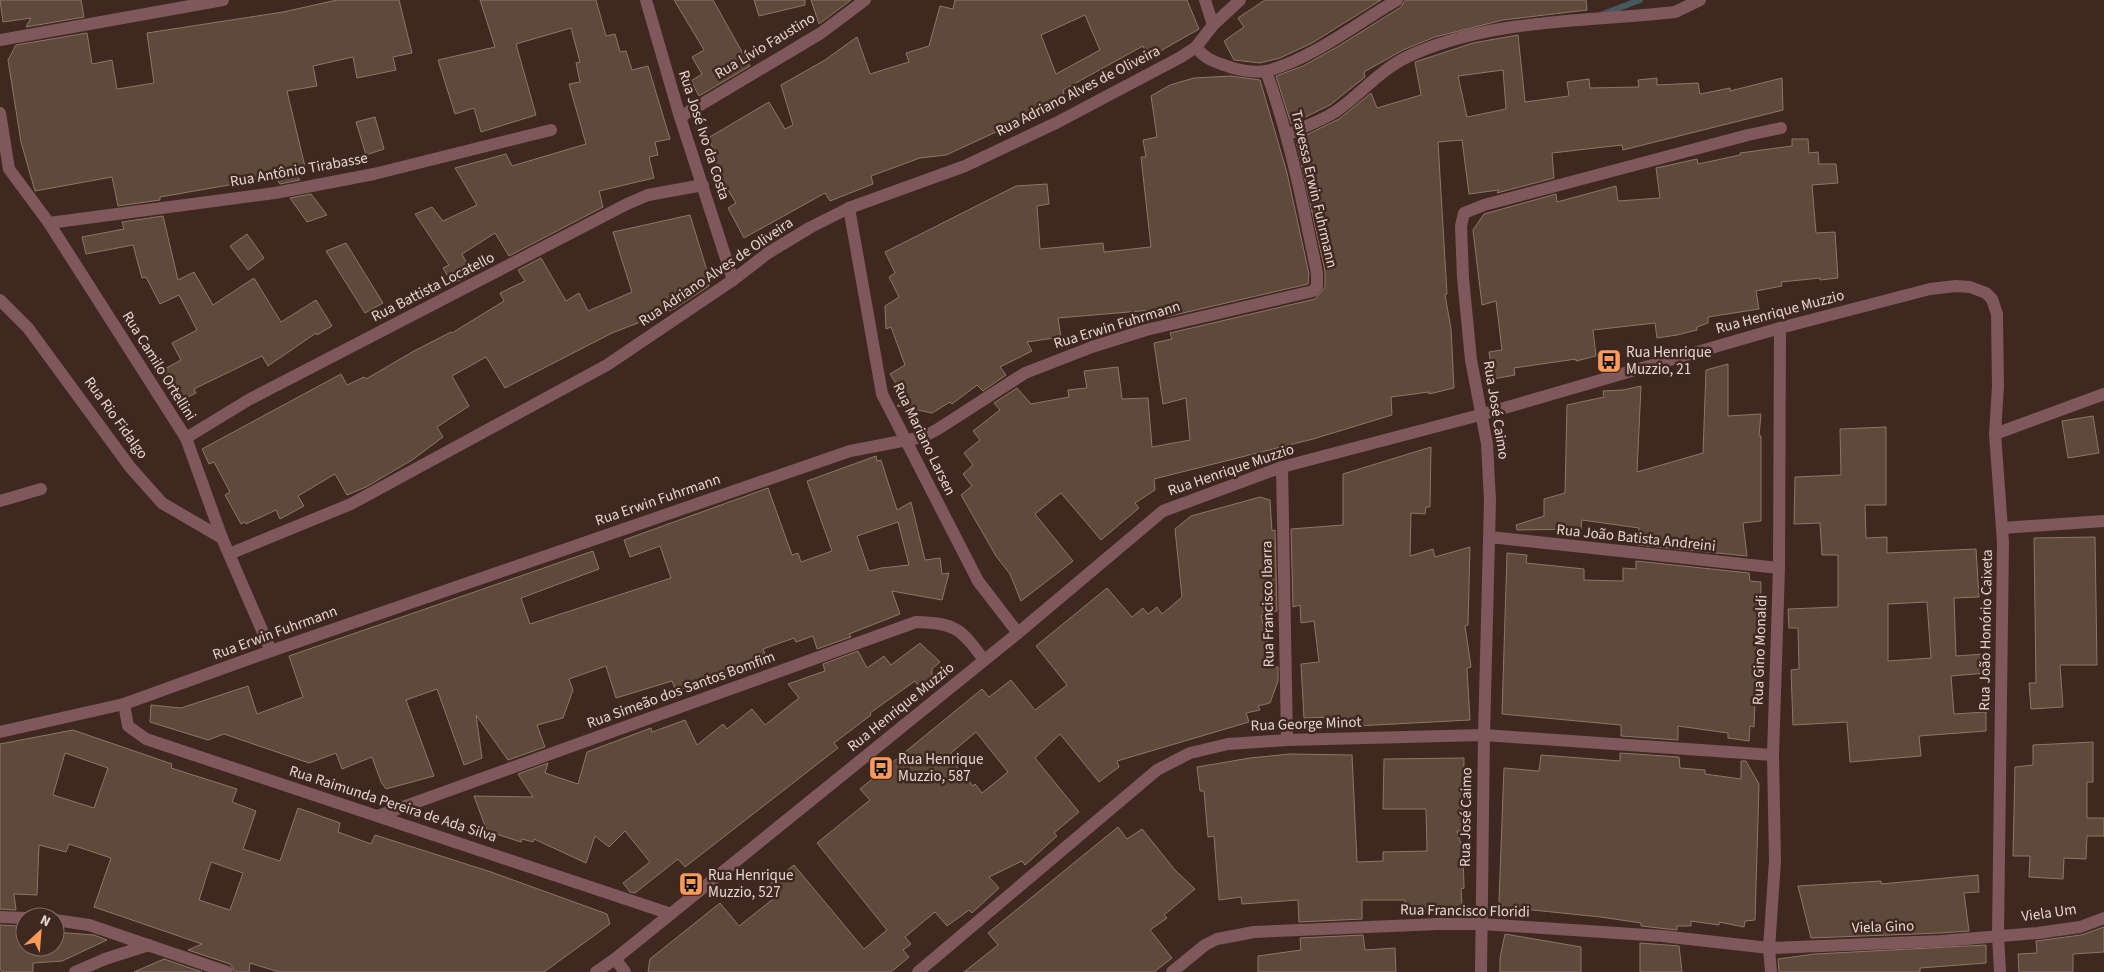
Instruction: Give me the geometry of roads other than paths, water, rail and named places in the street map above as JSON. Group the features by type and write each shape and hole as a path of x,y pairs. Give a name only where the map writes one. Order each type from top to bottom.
{"street":[{"path":"0,40 223,0"},
{"name":"Rua José Ivo da Costa","path":"646,0 680,117 733,280"},
{"name":"Rua Lívio Faustino","path":"680,117 821,33 865,0"},
{"path":"1205,0 1213,25"},
{"name":"Rua Adriano Alves de Oliveira","path":"229,554 351,504 439,458 607,365 733,280 768,253 849,208 965,166 1056,123 1196,48 1213,25 1240,0"},
{"path":"1196,48 1203,57 1235,69 1266,71 1298,58 1344,34 1397,0"},
{"path":"1287,135 1333,113 1383,72 1407,57 1460,39 1500,30 1675,12 1700,0"},
{"name":"Travessa Erwin Fuhrmann","path":"1266,71 1287,135 1317,273 1317,286"},
{"name":"Rua Camilo Ortellini","path":"0,113 9,169 49,223 186,438 222,538 271,651"},
{"name":"Rua José Caimo","path":"1481,972 1484,735 1490,537 1487,444 1471,360 1462,278 1461,226 1464,213 1484,205 1748,135 1781,128"},
{"name":"Rua Antônio Tirabasse","path":"49,223 284,191 374,174 551,130"},
{"name":"Rua Battista Locatello","path":"186,438 250,399 627,204 648,196 702,185"},
{"name":"Rua Mariano Larsen","path":"849,208 882,394 956,543 978,581 1018,633"},
{"name":"Rua Erwin Fuhrmann","path":"0,732 124,704 271,651 850,451 923,437 1025,373 1092,347 1146,330 1313,291 1317,286"},
{"name":"Rua Henrique Muzzio","path":"596,972 615,960 1018,633 1164,511 1282,467 1480,415 1780,328 1944,287 1970,287 1986,293"},
{"name":"Rua João Honório Caixeta","path":"1986,293 1992,299 1997,314 1998,386 1995,434 2002,528 1998,935 2000,972"},
{"name":"Rua Rio Fidalgo","path":"0,300 28,328 130,467 162,503 222,538"},
{"name":"Rua Gino Monaldi","path":"1771,972 1769,948 1775,861 1774,755 1779,568 1780,328"},
{"path":"1995,434 2104,394"},
{"name":"Rua Francisco Ibarra","path":"1282,467 1287,740"},
{"path":"0,501 41,490"},
{"path":"2002,528 2104,521"},
{"name":"Rua João Batista Andreini","path":"1490,537 1779,568"},
{"name":"Rua Simeão dos Santos Bomfim","path":"378,816 916,622 941,623 964,634 984,660"},
{"name":"Rua Raimunda Pereira de Ada Silva","path":"124,704 128,726 146,739 671,914"},
{"name":"Rua George Minot","path":"918,972 1157,770 1190,753 1228,744 1287,740 1484,735 1774,755"},
{"path":"0,917 15,918"},
{"name":"Viela Um","path":"1998,935 2080,927 2104,918"},
{"path":"65,921 89,925 227,972"},
{"name":"Rua Francisco Floridi","path":"1172,972 1205,945 1217,939 1254,932 1438,924 1482,924 1662,936 1769,948"},
{"name":"Viela Gino","path":"1769,948 1941,941 1998,935"},
{"path":"75,972 105,959 149,945"},
{"path":"615,960 625,972"}],"waterway":[{"path":"1603,14 1640,0"}],"place":[{"name":"Rua Henrique Muzzio, 21","path":"1609,361"},
{"name":"Rua Henrique Muzzio, 587","path":"881,768"},
{"name":"Rua Henrique Muzzio, 527","path":"691,884"}]}
